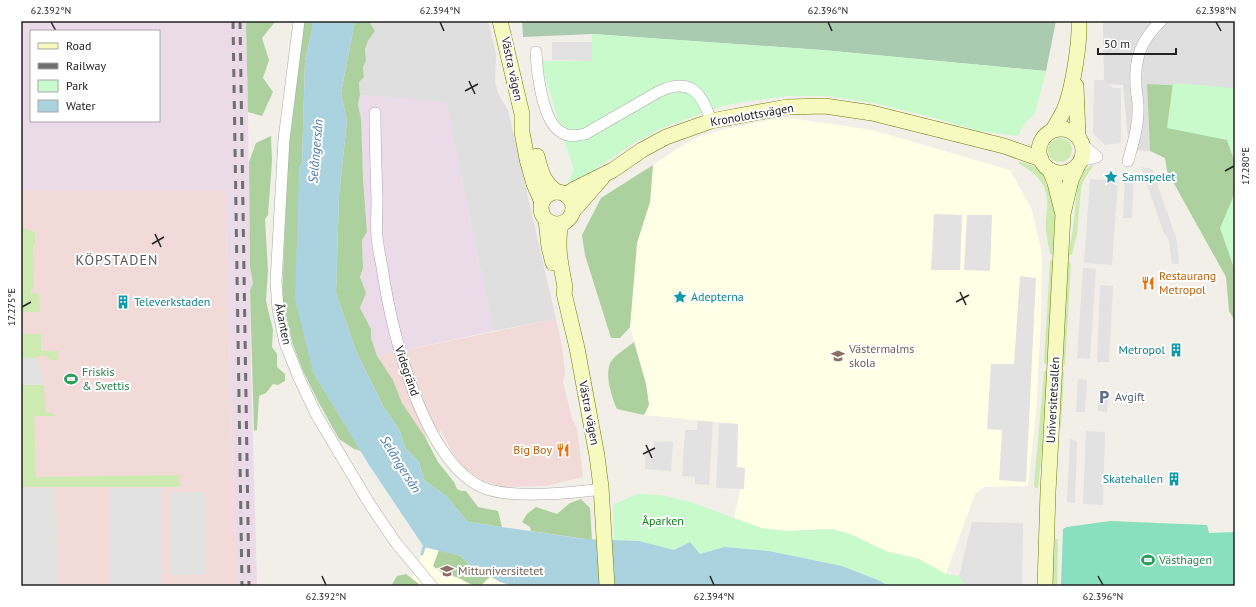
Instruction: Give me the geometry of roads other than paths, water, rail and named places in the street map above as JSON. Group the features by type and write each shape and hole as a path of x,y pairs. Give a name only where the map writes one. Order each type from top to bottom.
{"street":[{"name":"Åkanten","path":"299,21 284,139 276,282 278,309 285,342 299,378 316,414 369,503 396,543 432,586"},
{"path":"1079,21 1076,59 1080,140 1084,153 1079,164 1065,173 1056,172 1045,165 1039,151 1040,142 1046,134 1053,130 1063,128 1070,130 1080,140"},
{"path":"1128,161 1133,143 1139,107 1136,75 1138,54 1147,37 1161,21"},
{"name":"Västra vägen","path":"501,22 522,114 522,132 527,159 534,184 542,202"},
{"path":"536,52 540,87 545,105 554,127 561,133 576,136 585,134 670,86 688,87 696,92 702,98 711,121"},
{"path":"1053,130 1064,109 1076,59"},
{"name":"Kronolottsvägen","path":"562,193 573,190 606,174 642,150 666,137 711,121 787,106 825,106 872,113 1004,146 1045,165"},
{"name":"Videgränd","path":"375,113 377,238 389,314 397,345 409,380 422,412 438,444 453,465 468,478 483,488 497,493 548,494 601,490"},
{"name":"Västra vägen","path":"522,114 527,120 541,173 545,182 562,193"},
{"name":"Kronolottsvägen","path":"1004,146 1032,145 1040,142"},
{"name":"Universitetsallén","path":"1045,586 1048,499 1063,214 1071,180 1079,164"},
{"name":"Universitetsallén","path":"1045,165 1055,183 1063,214"},
{"name":"Kronolottsvägen","path":"573,211 606,174"},
{"path":"562,193 571,200 573,211 568,220 561,224 554,224 546,220 541,212 542,202 547,195 562,193"},
{"name":"Västra vägen","path":"546,220 546,229 559,288 564,293"},
{"name":"Västra vägen","path":"561,224 559,246 565,287 564,293 584,383 597,456 608,586"}],"water":[{"name":"Selångersån","path":"312,21 355,21 341,93 347,121 339,195 336,293 356,351 383,406 400,431 405,448 419,462 424,480 446,496 468,522 584,539 639,541 674,550 690,542 700,554 724,547 769,551 842,566 889,586 514,586 500,582 471,566 461,556 424,547 369,465 313,372 295,299 299,168 302,163 305,61 312,30"}],"waterway":[{"path":"422,554 424,547 427,545"}],"railway":[{"path":"233,21 242,586"},
{"path":"240,21 249,586"}],"place":[{"name":"Samspelet","path":"1111,177"},
{"name":"Restaurang Metropol","path":"1148,283"},
{"name":"Adepterna","path":"680,297"},
{"name":"Televerkstaden","path":"123,302"},
{"name":"Metropol","path":"1176,350"},
{"name":"Västermalms skola","path":"838,356"},
{"name":"Friskis & Svettis","path":"71,379"},
{"name":"Avgift","path":"1104,397"},
{"name":"Big Boy","path":"563,450"},
{"name":"Skatehallen","path":"1174,479"},
{"name":"Västhagen","path":"1148,560"},
{"name":"Mittuniversitetet","path":"447,571"}],"district":[{"name":"KÖPSTADEN","path":"117,260"}],"park label":[{"name":"Åparken","path":"663,521"}]}
